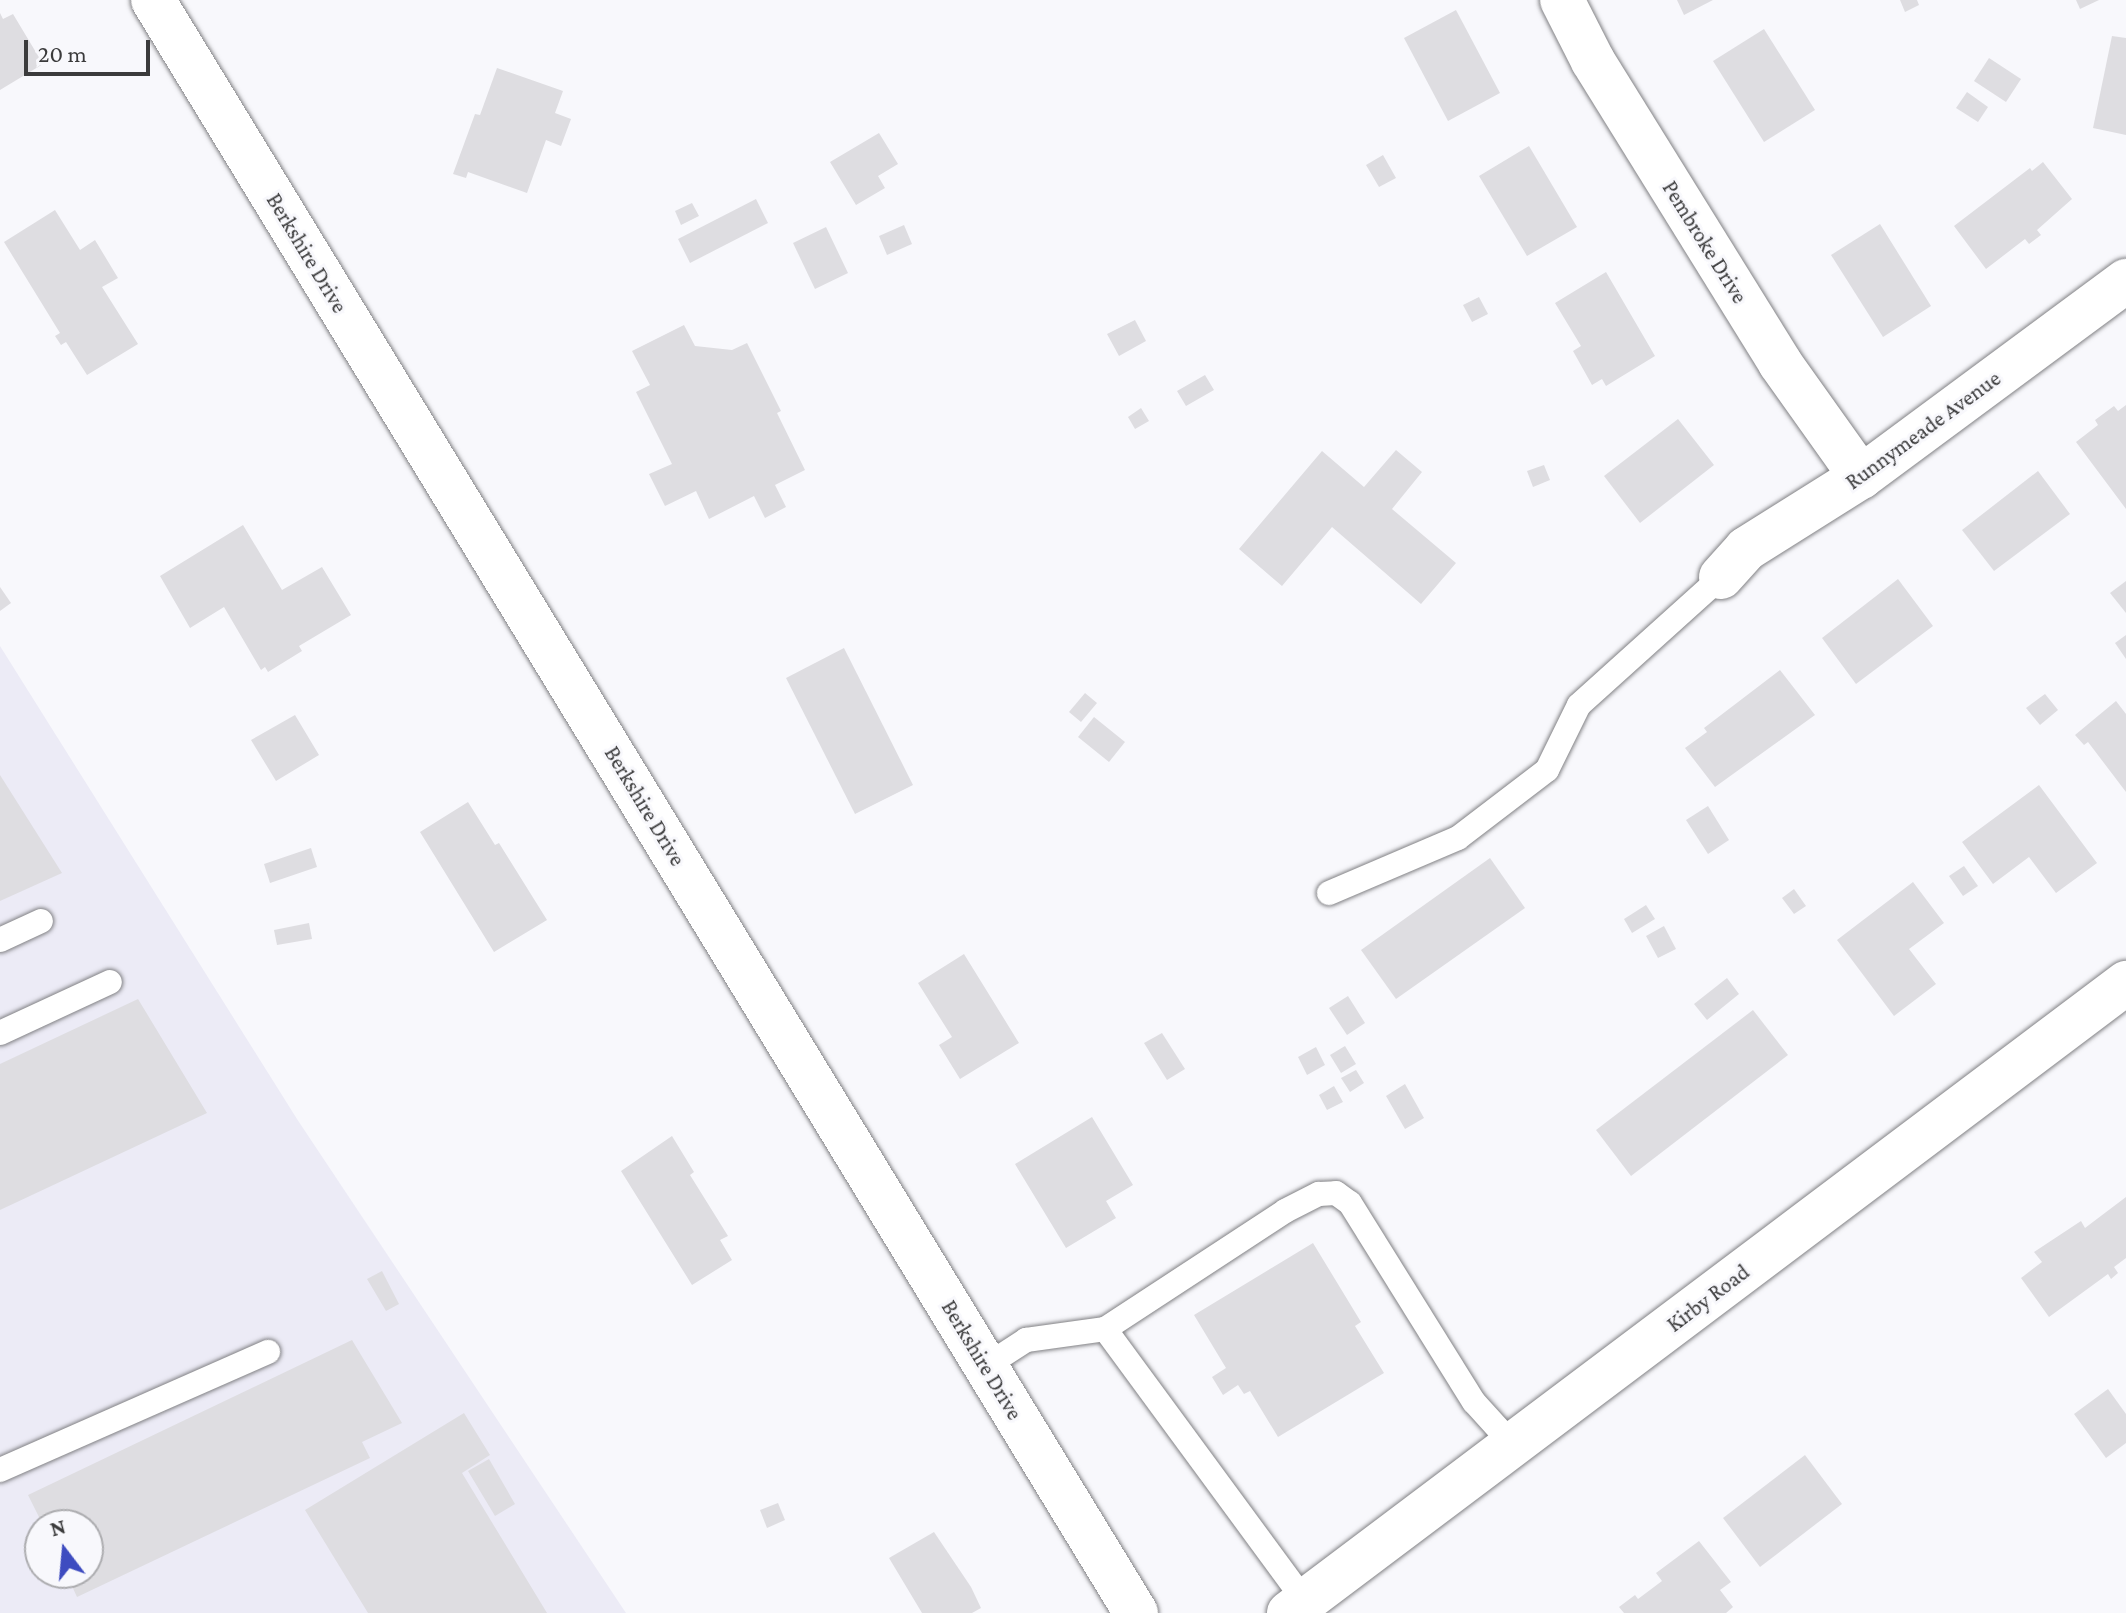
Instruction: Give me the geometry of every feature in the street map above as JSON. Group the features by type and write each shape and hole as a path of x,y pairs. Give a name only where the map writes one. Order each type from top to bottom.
{"street":[{"name":"Pembroke Drive","path":"1562,0 1593,61 1772,350 1861,477"},
{"name":"Berkshire Drive","path":"166,4 1136,1613"},
{"name":"Runnymeade Avenue","path":"1721,577 1746,549 1861,477 2126,281"},
{"name":"Kirby Road","path":"1297,1607 2126,983"}],"lane":[{"path":"1329,893 1458,838 1547,770 1579,705 1721,577"},
{"path":"0,940 41,921"},
{"path":"0,1033 110,982"},
{"path":"986,1366 1026,1340 1105,1329 1285,1211 1319,1194 1336,1193 1350,1203 1474,1402 1513,1445"},
{"path":"1105,1329 1297,1607"},
{"path":"0,1470 268,1352"}],"shaded area":[{"path":"0,646 297,1119 626,1613 0,1613"}],"building":[{"path":"1677,0 1713,0 1684,15"},
{"path":"1900,0 1917,0 1919,5 1905,12"},
{"path":"2076,0 2099,0 2080,9"},
{"path":"1456,10 1500,93 1448,121 1404,38"},
{"path":"0,13 3,19 13,14 43,64 0,90"},
{"path":"1764,29 1815,110 1764,142 1713,61"},
{"path":"2112,36 2126,38 2126,135 2093,128"},
{"path":"1989,58 2021,79 2006,102 1974,81"},
{"path":"497,68 563,91 555,113 571,119 561,146 546,140 527,193 468,172 466,178 453,174 475,114 480,115"},
{"path":"1967,92 1988,107 1978,122 1956,108"},
{"path":"879,133 898,164 878,176 885,188 856,205 830,162"},
{"path":"1529,146 1577,227 1527,256 1479,176"},
{"path":"1383,155 1396,178 1379,187 1366,165"},
{"path":"2043,162 2072,199 2037,230 2041,235 2029,244 2025,239 1986,269 1954,226 2030,168 2032,171"},
{"path":"756,199 768,223 690,263 678,239"},
{"path":"692,203 699,216 681,225 675,211"},
{"path":"55,210 80,250 95,240 118,278 102,287 138,344 87,375 66,342 61,345 55,336 60,333 4,242"},
{"path":"1880,224 1931,306 1883,337 1831,255"},
{"path":"904,225 912,244 887,255 879,236"},
{"path":"826,227 848,273 815,289 793,243"},
{"path":"1606,272 1655,356 1606,386 1602,379 1592,385 1573,351 1581,346 1555,303"},
{"path":"1479,297 1488,314 1472,322 1463,305"},
{"path":"1135,320 1146,341 1119,356 1107,334"},
{"path":"684,325 695,346 732,350 747,343 781,411 777,413 805,470 775,485 786,507 765,518 754,496 709,519 696,491 665,506 649,474 672,464 636,392 650,385 632,351"},
{"path":"1205,375 1214,390 1186,406 1177,391"},
{"path":"2126,405 2126,509 2076,442 2098,425 2095,420 2114,406 2118,411"},
{"path":"1141,408 1149,421 1135,429 1128,417"},
{"path":"1678,419 1714,465 1640,523 1604,476"},
{"path":"1396,450 1422,472 1392,509 1456,563 1421,604 1332,527 1282,586 1239,549 1322,451 1364,487"},
{"path":"1544,465 1550,480 1533,487 1527,471"},
{"path":"2038,471 2070,514 1994,571 1962,530"},
{"path":"243,525 282,590 322,567 351,615 299,646 302,651 268,672 265,667 261,670 224,607 190,628 160,576"},
{"path":"1898,579 1933,626 1856,684 1822,638"},
{"path":"2126,581 2126,613 2110,593"},
{"path":"0,587 11,603 0,611"},
{"path":"2126,635 2126,659 2115,643"},
{"path":"844,648 913,785 855,814 786,678"},
{"path":"1780,670 1815,715 1715,787 1685,748 1707,732 1704,728"},
{"path":"1085,693 1097,703 1081,722 1069,712"},
{"path":"2045,694 2058,710 2040,725 2026,708"},
{"path":"2116,701 2126,714 2126,792 2088,742 2084,745 2075,735"},
{"path":"295,715 319,755 276,781 251,740"},
{"path":"1094,717 1125,742 1109,762 1078,737"},
{"path":"0,775 62,873 0,901"},
{"path":"2039,785 2097,863 2056,893 2029,857 1993,884 1962,842"},
{"path":"468,802 495,845 499,843 547,920 494,952 420,832"},
{"path":"1708,806 1729,840 1708,854 1686,820"},
{"path":"311,848 317,867 270,883 264,864"},
{"path":"1490,858 1525,908 1396,999 1361,950"},
{"path":"1964,866 1978,886 1963,896 1949,876"},
{"path":"1913,882 1944,923 1909,949 1936,984 1894,1016 1837,940"},
{"path":"1794,889 1806,906 1794,914 1782,898"},
{"path":"1646,905 1655,919 1632,933 1624,919"},
{"path":"309,923 312,939 277,945 274,930"},
{"path":"1664,926 1676,949 1658,958 1646,936"},
{"path":"964,954 1019,1043 960,1079 939,1045 952,1037 918,983"},
{"path":"1727,978 1739,994 1707,1020 1694,1004"},
{"path":"1348,996 1365,1023 1347,1035 1329,1008"},
{"path":"138,999 207,1113 0,1210 0,1064"},
{"path":"1753,1010 1788,1055 1631,1176 1596,1130"},
{"path":"1162,1033 1185,1069 1167,1080 1144,1043"},
{"path":"1345,1046 1356,1064 1341,1073 1330,1055"},
{"path":"1316,1047 1325,1065 1307,1075 1298,1057"},
{"path":"1356,1070 1364,1083 1350,1092 1341,1078"},
{"path":"1405,1084 1424,1118 1405,1129 1386,1096"},
{"path":"1334,1086 1343,1102 1327,1110 1319,1095"},
{"path":"1092,1117 1133,1185 1106,1201 1116,1218 1066,1248 1015,1164"},
{"path":"672,1136 694,1172 690,1175 728,1236 720,1240 732,1260 692,1285 621,1171"},
{"path":"2126,1197 2126,1258 2114,1267 2118,1273 2111,1279 2108,1274 2049,1317 2021,1278 2042,1262 2034,1252 2081,1221 2085,1228"},
{"path":"1313,1243 1361,1322 1355,1326 1384,1373 1278,1437 1250,1391 1244,1394 1238,1385 1223,1395 1212,1377 1226,1368 1194,1315"},
{"path":"382,1271 399,1304 386,1311 367,1279"},
{"path":"352,1340 402,1423 362,1442 370,1458 104,1584 104,1509 35,1509 28,1495"},
{"path":"2108,1389 2126,1414 2126,1443 2106,1458 2074,1414"},
{"path":"464,1413 490,1455 462,1473 547,1613 368,1613 305,1510"},
{"path":"1805,1455 1842,1504 1760,1567 1723,1518"},
{"path":"489,1459 515,1504 495,1516 468,1471"},
{"path":"778,1503 785,1520 767,1528 760,1510"},
{"path":"934,1532 971,1587 981,1608 972,1613 922,1613 889,1558"},
{"path":"1699,1541 1731,1582 1720,1590 1733,1607 1726,1613 1624,1613 1619,1607 1635,1595 1638,1599 1662,1581 1656,1573"},
{"path":"73,1589 94,1589 77,1597"}]}
